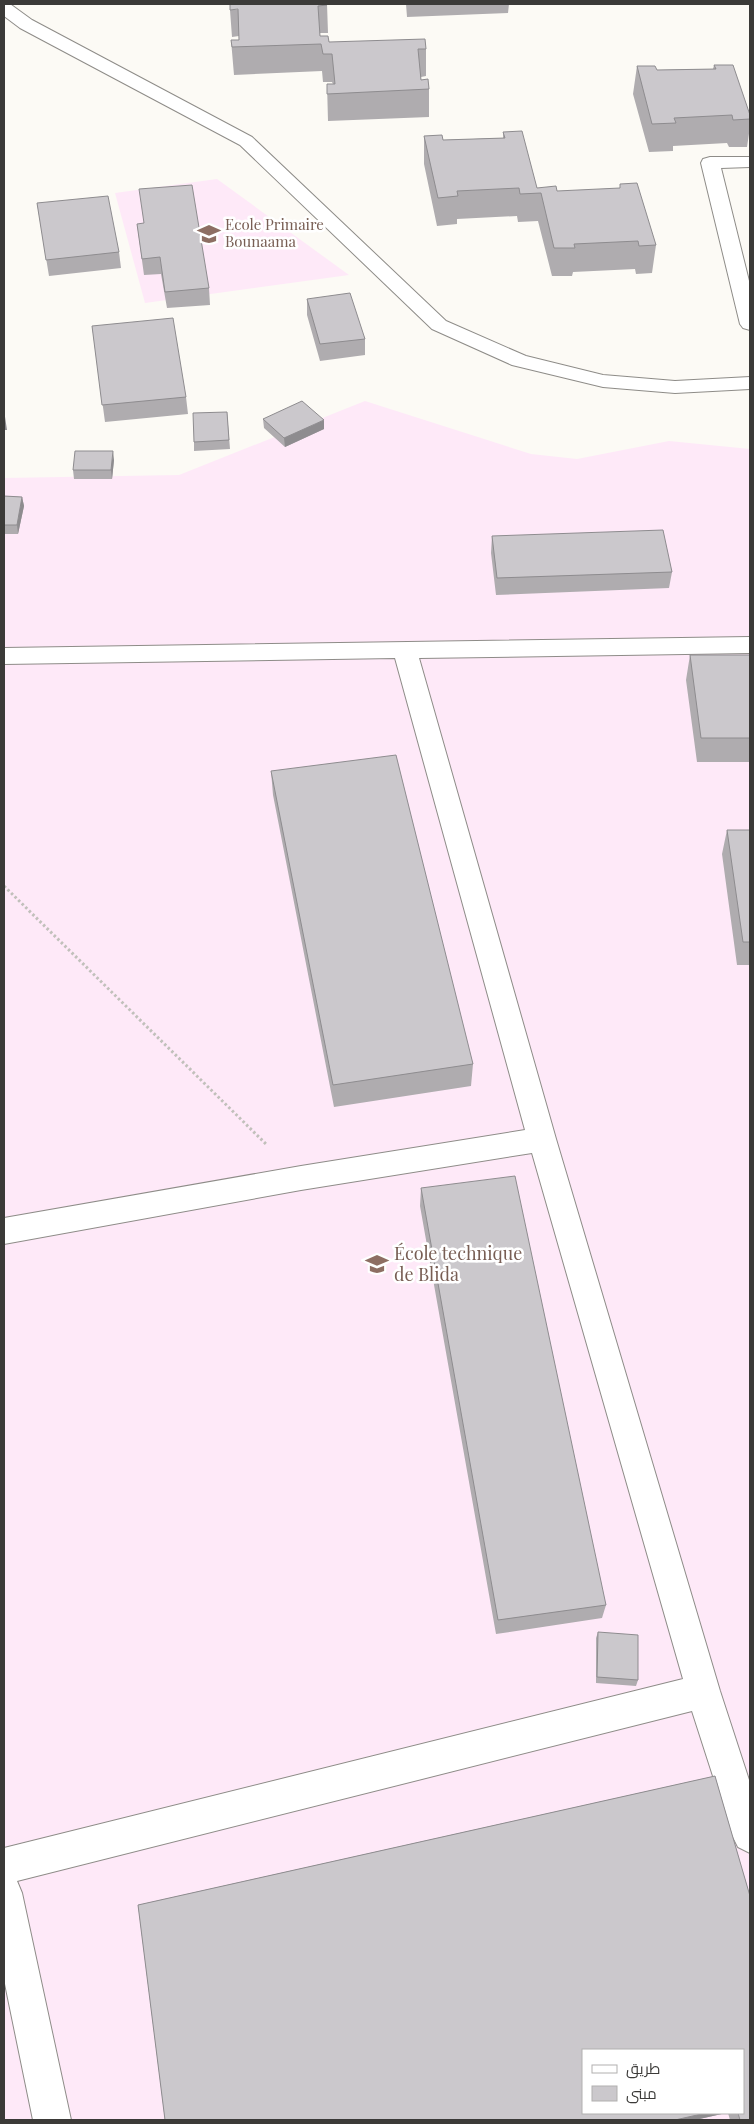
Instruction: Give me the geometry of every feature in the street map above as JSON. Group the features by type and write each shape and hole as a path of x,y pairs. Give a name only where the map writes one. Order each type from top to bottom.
{"street":[{"path":"4,8 26,24 246,141 439,325 519,361 604,381 676,387 750,383"},
{"path":"750,162 710,163 750,324"},
{"path":"4,656 750,645"},
{"path":"405,651 542,1139 703,1691 750,1834"},
{"path":"4,1231 301,1178 542,1139"},
{"path":"4,1866 703,1691"},
{"path":"4,1893 52,2120"}],"path":[{"path":"4,886 301,1178"}],"shaded area":[{"name":"Ecole Primaire Bounaama","path":"217,179 349,275 145,303 115,193"},
{"name":"École technique de Blida","path":"365,401 531,454 577,459 669,441 750,449 750,2120 4,2120 4,478 179,475"}],"building":[{"path":"230,4 327,4 318,6 320,36 328,36 329,42 425,39 426,49 418,49 421,80 428,79 429,89 327,94 327,84 335,84 332,54 323,54 321,44 232,47 231,40 239,40 238,9 230,10"},
{"path":"714,65 733,65 750,119 733,120 732,115 674,118 676,123 652,124 637,66 655,66 657,70 716,69"},
{"path":"522,131 537,188 556,186 557,191 620,188 620,184 637,183 656,245 639,246 638,241 574,244 575,248 554,248 541,193 520,194 519,188 457,191 458,196 438,198 424,136 442,135 443,140 505,138 503,132"},
{"path":"192,185 209,288 165,292 160,257 142,259 137,224 144,223 139,189"},
{"path":"108,196 119,252 46,260 37,203"},
{"path":"350,293 365,339 320,344 307,299"},
{"path":"173,318 186,397 102,405 92,326"},
{"path":"302,401 324,420 284,438 263,419"},
{"path":"227,412 229,440 194,442 193,413"},
{"path":"75,451 113,451 111,470 73,470"},
{"path":"4,496 22,497 17,525 4,525"},
{"path":"663,530 672,572 497,578 492,536"},
{"path":"690,655 750,655 750,738 701,738"},
{"path":"396,755 473,1064 333,1085 271,771"},
{"path":"727,830 750,830 750,942 743,942"},
{"path":"515,1176 606,1605 498,1620 421,1188"},
{"path":"598,1632 638,1635 638,1680 597,1677"},
{"path":"715,1776 750,1896 750,2120 740,2120 738,2114 744,2114 744,2049 582,2049 582,2114 702,2114 675,2120 165,2120 138,1905"}],"place":[{"name":"Ecole Primaire Bounaama","path":"209,234"},
{"name":"École technique de Blida","path":"377,1264"}]}
